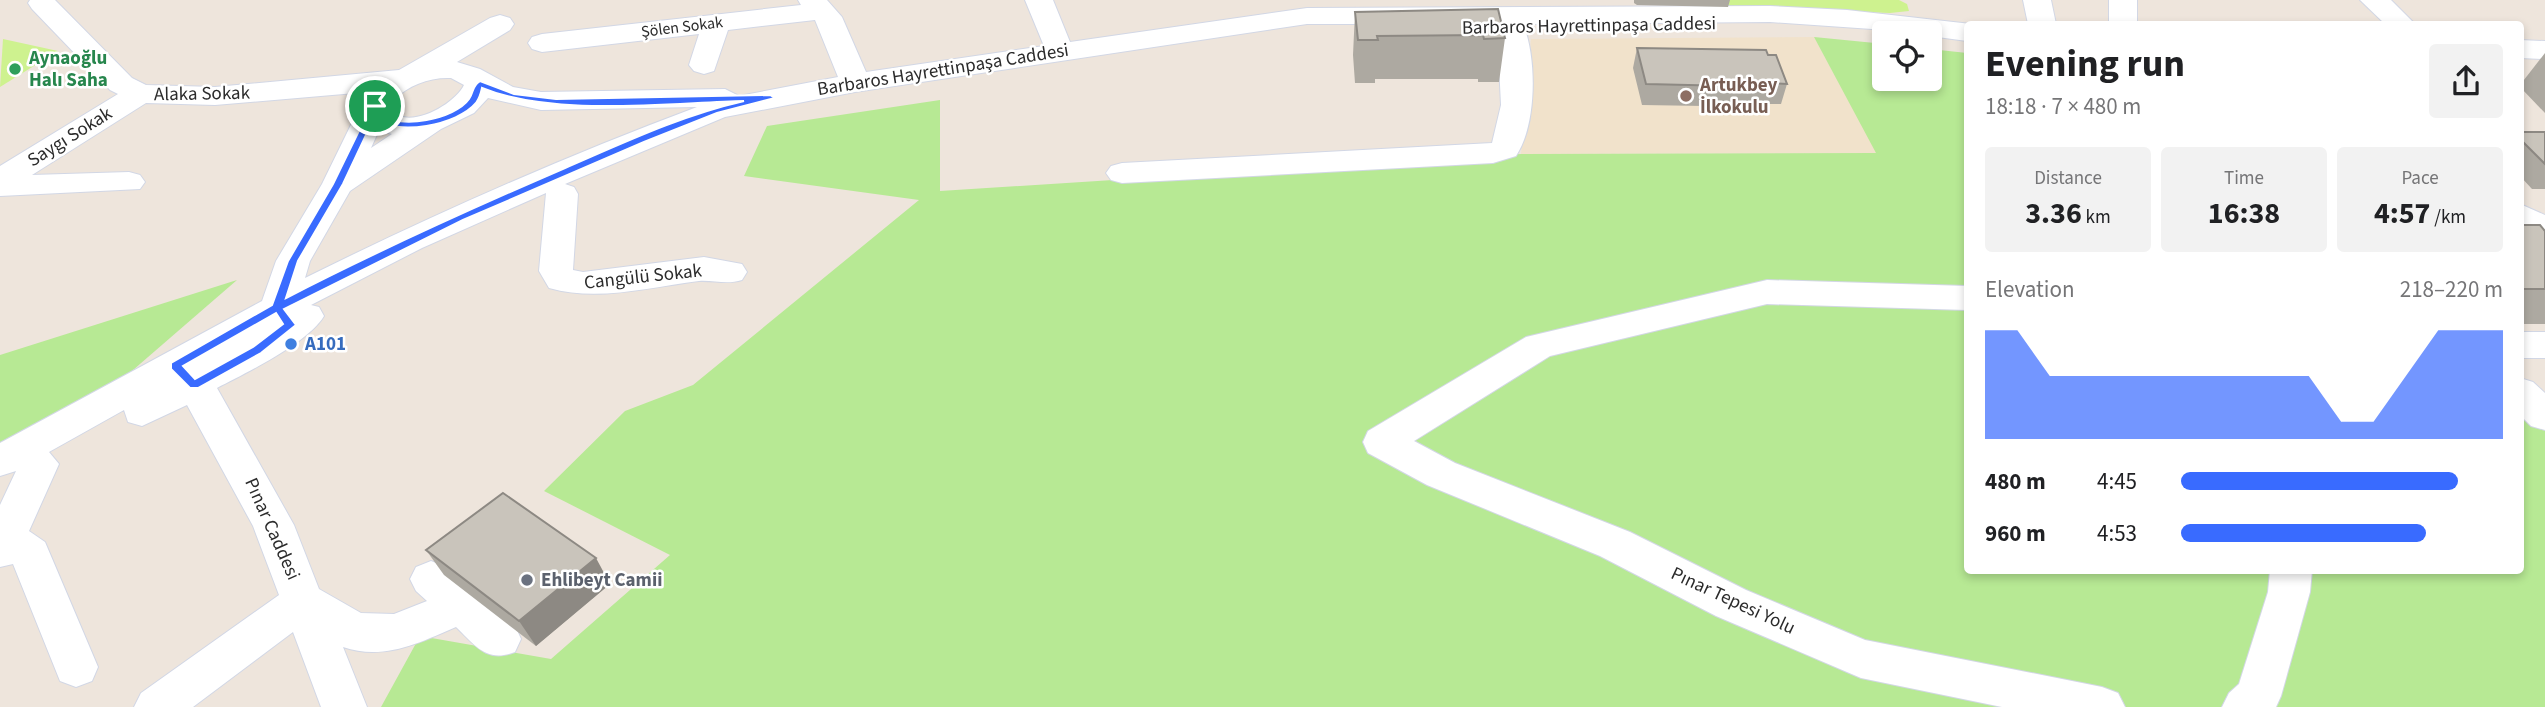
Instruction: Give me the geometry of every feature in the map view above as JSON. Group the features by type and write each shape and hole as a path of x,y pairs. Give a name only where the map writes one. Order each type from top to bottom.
{"street":[{"path":"338,184 472,101 500,24 518,0"},
{"path":"1039,0 1056,42"},
{"path":"1913,0 1950,26"},
{"path":"2037,0 2041,21"},
{"path":"2123,0 2123,21"},
{"path":"2374,0 2398,21"},
{"name":"Alaka Sokak","path":"45,1 121,84 139,94 215,96 316,89 453,69 512,97 556,102 770,98"},
{"name":"Şölen Sokak","path":"542,43 716,23 817,6 828,17 855,83"},
{"name":"Barbaros Hayrettinpaşa Caddesi","path":"0,461 184,375 257,350 284,316 460,218 714,111 770,98 1238,13 1804,15 1950,26"},
{"name":"Barbaros Hayrettinpaşa Caddesi","path":"284,316 390,274 671,147 754,121 1207,45 1330,15 1510,26 1606,13 1872,32"},
{"path":"704,65 716,23"},
{"path":"284,316 293,261 338,184 377,102 389,87 500,24"},
{"path":"1122,173 1493,153 1504,149 1512,137 1515,110 1516,70 1510,26"},
{"path":"2524,49 2545,50"},
{"path":"2524,61 2545,62"},
{"path":"316,89 377,102"},
{"name":"Saygı Sokak","path":"0,180 139,94"},
{"path":"377,102 377,115 384,121 397,125 561,110 658,111 676,113 686,122"},
{"path":"0,186 129,183"},
{"name":"Cangülü Sokak","path":"562,194 556,271 561,280 583,285 704,269 730,272"},
{"path":"2524,217 2545,229"},
{"name":"Pınar Tepesi Yolu","path":"1964,298 1767,292 1539,346 1382,442 1440,474 1615,544 1731,603 1861,659 2102,707"},
{"path":"2524,345 2545,345"},
{"name":"Barbaros Hayrettinpaşa Caddesi","path":"0,486 184,375"},
{"name":"Pınar Caddesi","path":"184,375 239,458 273,525 344,707"},
{"path":"2524,396 2545,416"},
{"path":"40,464 2,546 19,545 30,554 76,667"},
{"path":"2245,707 2258,696 2286,578"},
{"path":"158,707 303,601 354,632 396,634 446,592 499,639"}],"shaded area":[{"name":"Artukbey İlkokulu","path":"1814,37 1877,153 1521,154 1531,39"}],"green space":[{"path":"1727,0 1899,0 1907,4 1909,11 1890,13 1728,7"},
{"path":"1814,37 1872,43 1872,91 1942,91 1942,50 1964,53 1964,574 2524,574 2524,384 2545,402 2545,707 381,707 420,636 551,659 670,555 544,491 625,411 693,385 919,200 744,176 767,126 940,100 940,191 1521,154 1876,153"},
{"name":"Aynaoğlu Halı Saha","path":"3,39 58,51 0,87"},
{"path":"237,280 103,396 0,450 0,355"}],"building":[{"path":"1498,9 1505,38 1484,39 1483,35 1377,36 1378,40 1358,40 1355,12"},
{"path":"1637,48 1766,50 1768,55 1776,55 1787,84 1772,83 1773,87 1646,84"},
{"path":"2524,132 2545,132 2545,164 2524,143"},
{"path":"2524,225 2540,225 2545,231 2545,289 2524,289"},
{"name":"Ehlibeyt Camii","path":"503,493 596,558 519,621 426,550"}],"place":[{"name":"Aynaoğlu Halı Saha","path":"15,69"},
{"name":"Artukbey İlkokulu","path":"1686,96"},
{"name":"A101","path":"291,344"},
{"name":"Ehlibeyt Camii","path":"527,580"}],"route":[{"path":"375,106 338,184 293,261 277,308 175,366 194,385 257,350 290,325 277,308 351,269 641,139 714,111 770,98 645,98 556,102 512,97 480,83 479,92 461,110 430,123 413,126 384,121 377,115 375,106"}]}
